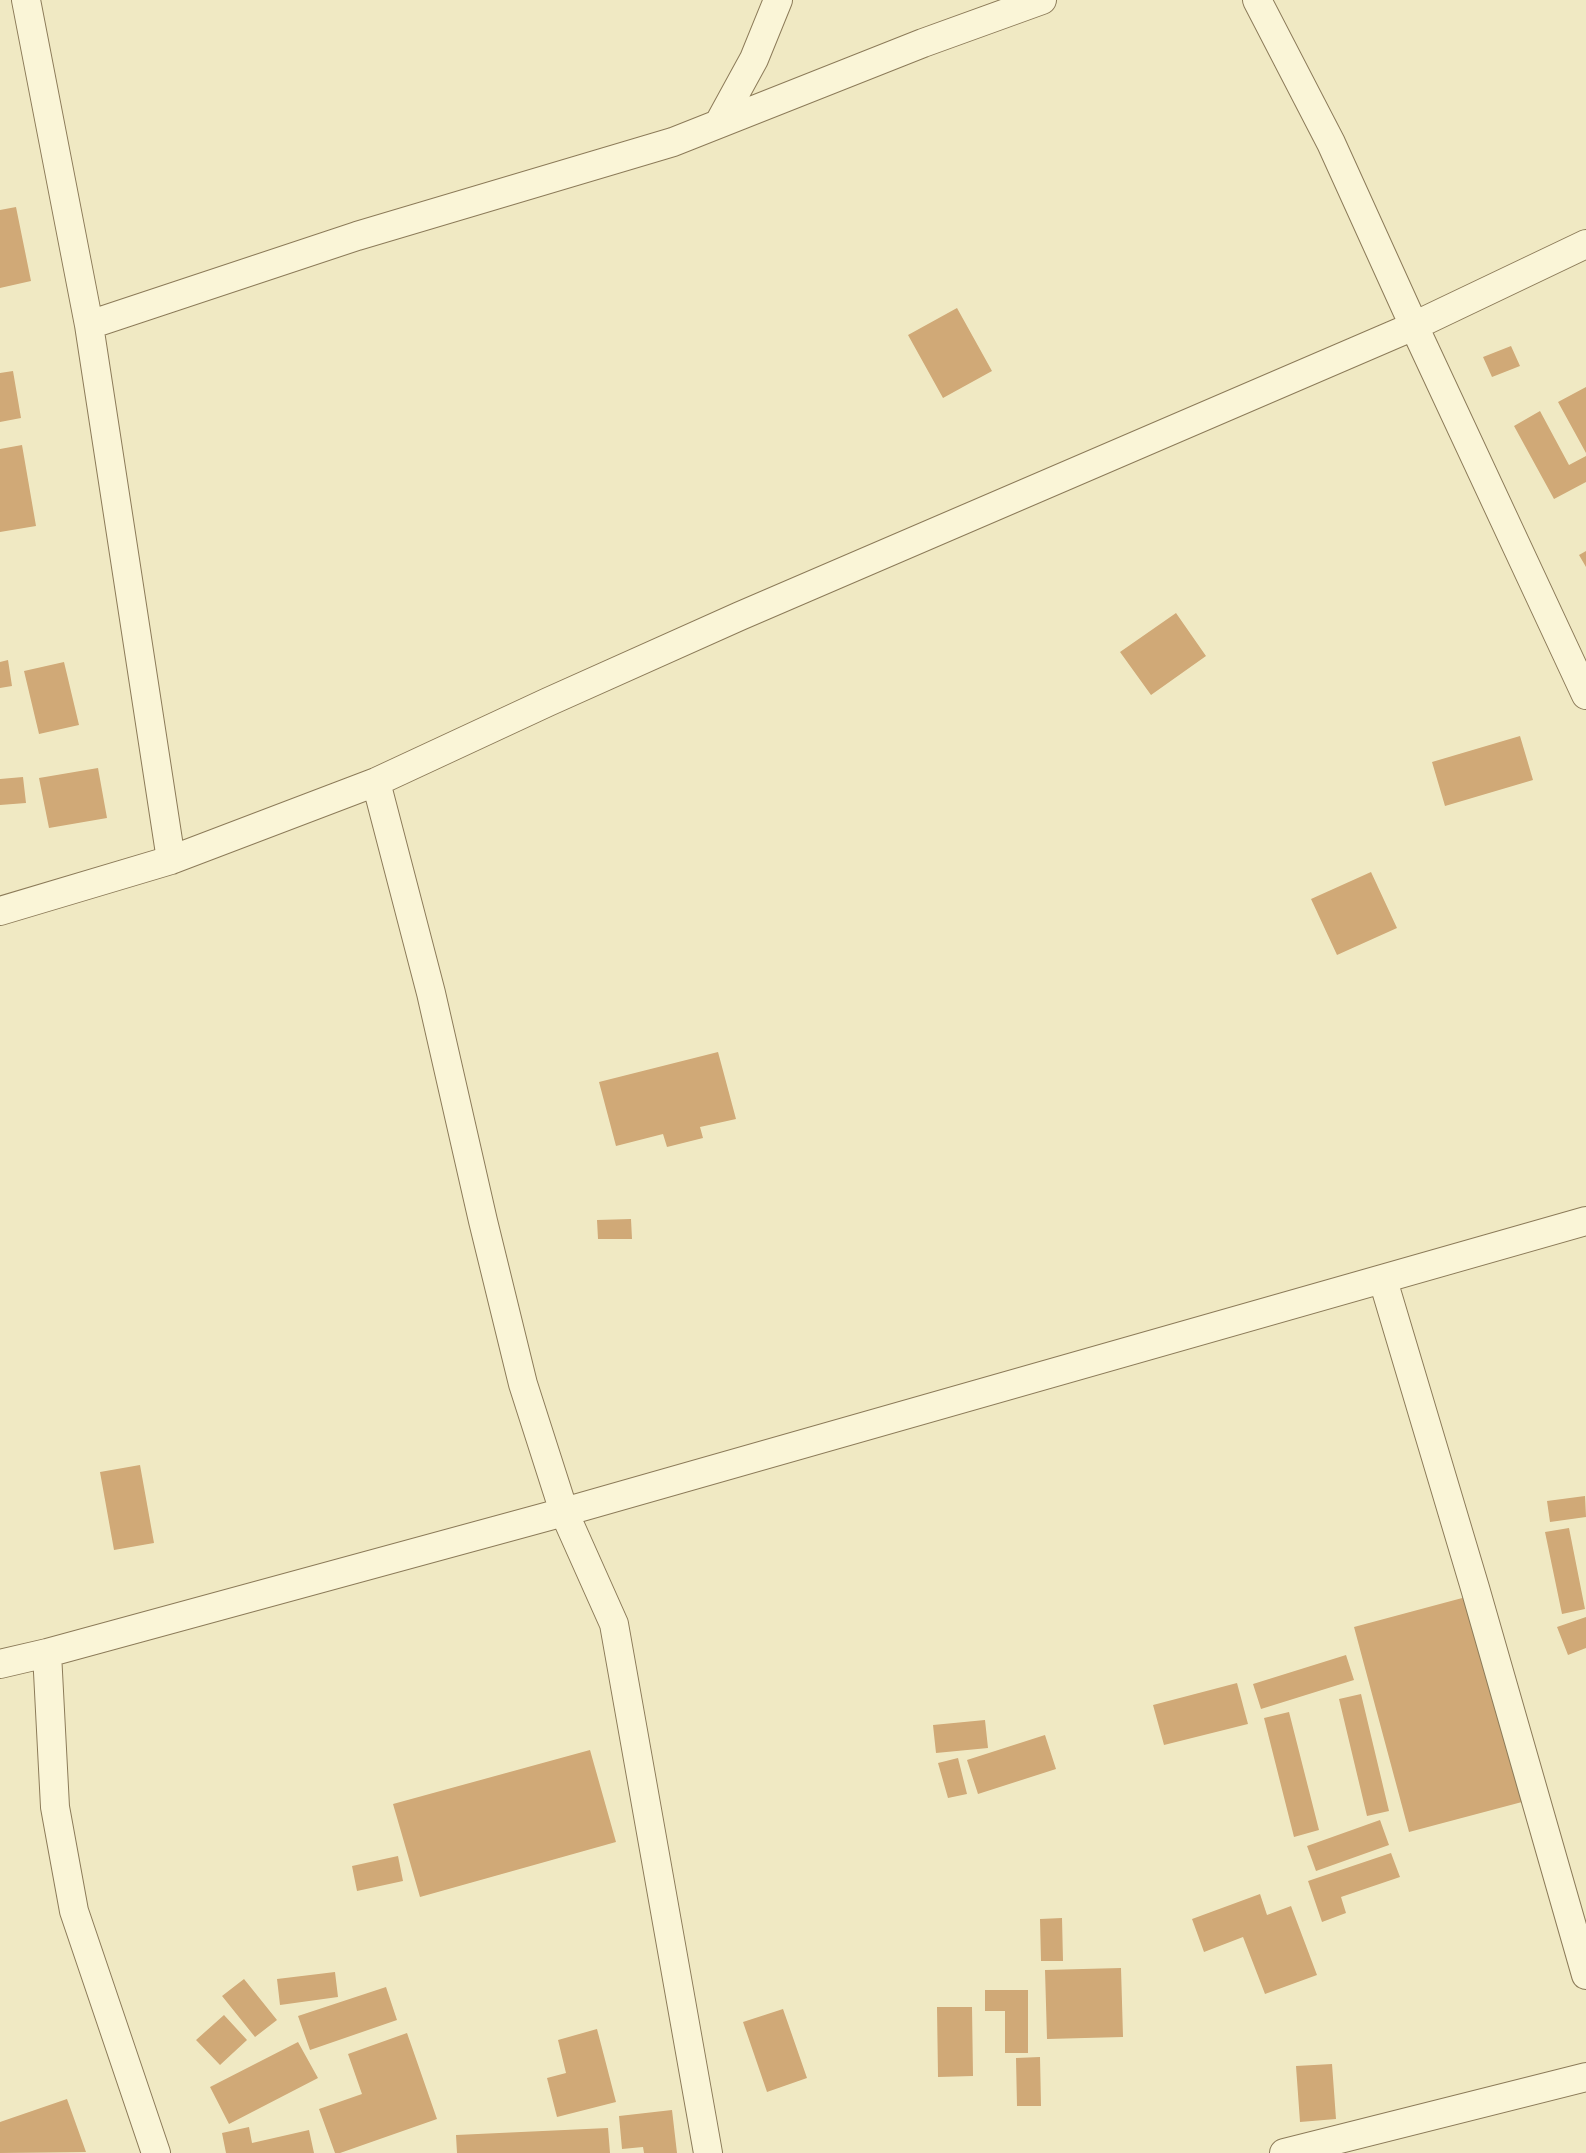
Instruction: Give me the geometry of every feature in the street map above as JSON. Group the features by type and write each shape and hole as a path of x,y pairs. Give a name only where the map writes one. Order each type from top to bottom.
{"street":[{"path":"26,0 89,324 171,860"},
{"path":"719,123 754,59 778,0"},
{"path":"89,324 357,236 673,142 924,43 1042,0"},
{"path":"1257,0 1331,143 1586,695"},
{"path":"0,911 171,860 376,782 740,616 1414,326 1586,244"},
{"path":"376,782 432,993 483,1221 523,1384 564,1512 614,1624 708,2153"},
{"path":"0,1664 47,1654 564,1512 1586,1221"},
{"path":"1383,1280 1475,1588 1586,1975"},
{"path":"47,1654 55,1808 74,1911 156,2153"},
{"path":"1284,2153 1586,2077"}],"building":[{"path":"16,207 31,281 0,288 0,210"},
{"path":"957,308 992,371 943,398 908,335"},
{"path":"1511,346 1520,366 1492,377 1483,357"},
{"path":"13,371 21,418 0,422 0,373"},
{"path":"1586,387 1586,453 1558,402"},
{"path":"1540,411 1569,465 1586,456 1586,482 1554,499 1514,426"},
{"path":"22,445 36,526 0,532 0,449"},
{"path":"1586,551 1586,567 1579,555"},
{"path":"1176,613 1206,656 1151,695 1120,652"},
{"path":"8,660 12,686 0,688 0,662"},
{"path":"64,662 79,725 39,734 24,671"},
{"path":"1520,736 1533,780 1445,806 1432,762"},
{"path":"98,768 107,818 49,828 39,778"},
{"path":"23,777 26,803 0,805 0,779"},
{"path":"1371,872 1397,928 1337,955 1311,899"},
{"path":"718,1052 736,1119 700,1127 703,1138 667,1147 663,1134 616,1146 599,1082"},
{"path":"631,1219 632,1239 598,1239 597,1220"},
{"path":"140,1465 154,1543 114,1550 100,1472"},
{"path":"1585,1496 1586,1517 1550,1522 1547,1501"},
{"path":"1569,1528 1585,1609 1562,1614 1545,1532"},
{"path":"1466,1597 1522,1802 1409,1832 1354,1627"},
{"path":"1586,1617 1586,1648 1568,1655 1557,1627"},
{"path":"1346,1655 1354,1680 1261,1709 1253,1684"},
{"path":"1237,1683 1248,1724 1164,1745 1153,1705"},
{"path":"1361,1694 1389,1811 1367,1816 1339,1699"},
{"path":"1289,1712 1319,1830 1294,1837 1264,1718"},
{"path":"985,1720 988,1748 936,1753 933,1725"},
{"path":"1045,1735 1056,1769 978,1794 967,1760"},
{"path":"590,1750 616,1842 420,1897 393,1804"},
{"path":"958,1758 967,1794 948,1798 938,1763"},
{"path":"1380,1820 1389,1845 1316,1871 1307,1846"},
{"path":"1391,1853 1400,1877 1341,1897 1346,1913 1322,1922 1308,1881"},
{"path":"398,1856 403,1881 357,1891 352,1866"},
{"path":"1260,1894 1267,1915 1291,1906 1317,1975 1265,1994 1243,1937 1204,1952 1192,1919"},
{"path":"1062,1918 1063,1961 1041,1961 1040,1919"},
{"path":"1121,1968 1123,2037 1047,2039 1045,1970"},
{"path":"335,1972 338,1997 280,2005 277,1979"},
{"path":"244,1979 277,2020 255,2037 222,1996"},
{"path":"386,1987 397,2020 310,2050 298,2016"},
{"path":"985,1990 1028,1990 1028,2053 1005,2053 1005,2011 985,2011"},
{"path":"937,2007 972,2007 973,2076 938,2077"},
{"path":"783,2009 807,2078 767,2092 743,2022"},
{"path":"224,2015 247,2040 220,2065 196,2040"},
{"path":"597,2029 616,2102 557,2117 547,2078 566,2073 558,2040"},
{"path":"407,2033 437,2119 340,2153 335,2153 319,2109 362,2094 348,2054"},
{"path":"298,2042 318,2078 229,2124 210,2087"},
{"path":"1040,2057 1041,2106 1017,2106 1016,2058"},
{"path":"1332,2064 1336,2119 1300,2122 1296,2066"},
{"path":"67,2099 86,2152 0,2153 0,2122"},
{"path":"672,2110 677,2153 644,2153 643,2147 622,2149 619,2116"},
{"path":"249,2127 252,2143 309,2130 314,2153 226,2153 222,2133"},
{"path":"608,2128 610,2153 457,2153 456,2135"}]}
